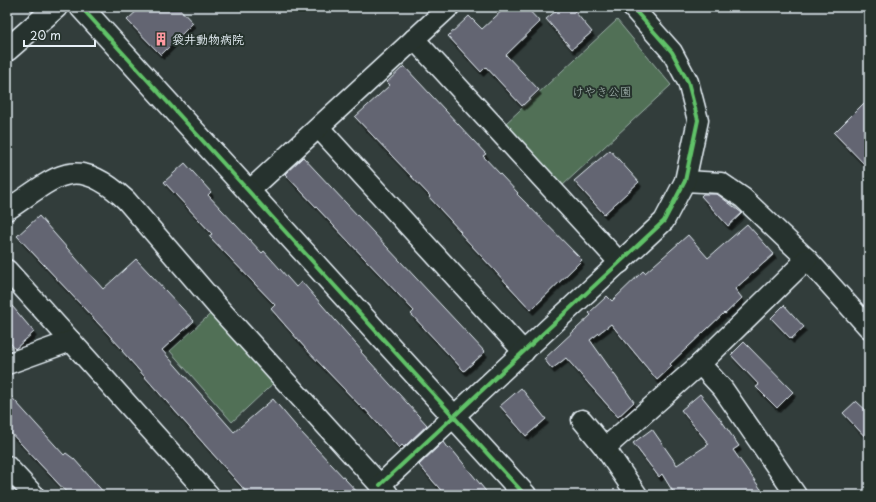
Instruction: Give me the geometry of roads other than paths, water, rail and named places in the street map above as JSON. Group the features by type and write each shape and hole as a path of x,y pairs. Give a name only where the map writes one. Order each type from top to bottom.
{"street":[{"path":"7,50 56,7"},
{"path":"81,7 525,495"},
{"path":"248,192 449,7"},
{"path":"7,210 49,181 69,173 94,177 109,185 126,200 218,307 384,490 453,416 664,221 685,181 698,120 688,82 672,52 632,7"},
{"path":"414,39 620,263"},
{"path":"319,128 524,352"},
{"path":"685,181 721,183 743,198 807,259 869,328"},
{"path":"605,448 700,364 807,259"},
{"path":"7,270 209,495"},
{"path":"7,364 71,341"},
{"path":"700,364 723,389 796,495"},
{"path":"582,420 605,448 637,495"},
{"path":"7,466 34,495"}],"place":[{"name":"袋井動物病院","path":"161,39"}],"park label":[{"name":"けやき公園","path":"602,91"}]}
